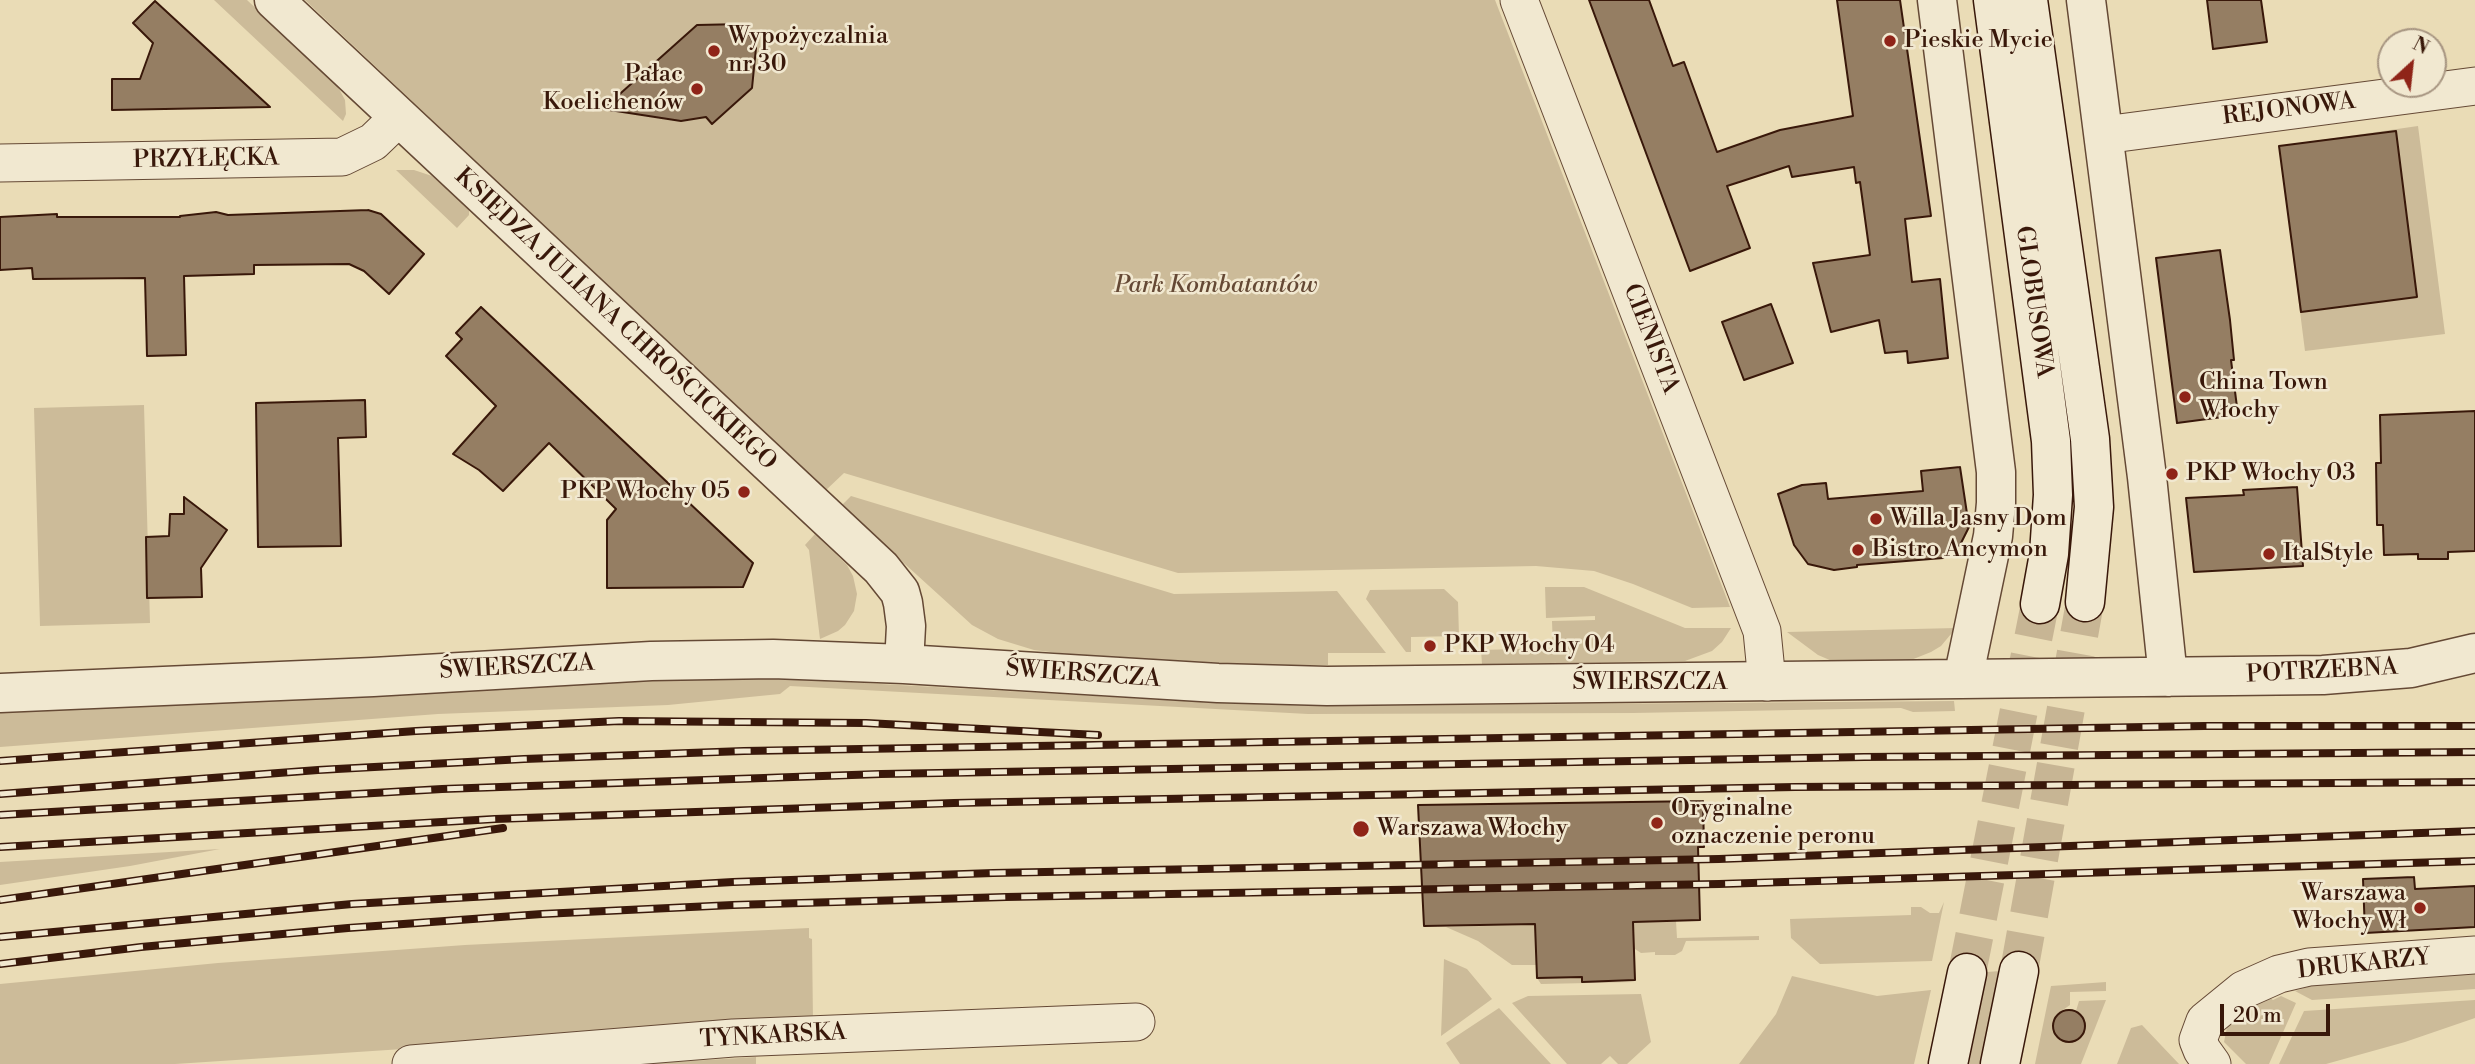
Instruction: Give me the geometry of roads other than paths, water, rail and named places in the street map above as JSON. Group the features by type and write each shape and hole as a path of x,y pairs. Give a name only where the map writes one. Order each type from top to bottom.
{"street":[{"name":"KSIĘDZA JULIANA CHROŚCICKIEGO","path":"274,0 881,568 900,592 903,603 906,626 904,664"},
{"name":"CIENISTA","path":"1519,0 1762,631 1767,682"},
{"path":"1937,0 1996,472 1993,536 1964,679"},
{"name":"GLOBUSOWA","path":"1993,0 2051,441 2053,495 2049,554 2040,604"},
{"name":"GLOBUSOWA","path":"2028,0 2090,439 2094,507 2085,602"},
{"path":"2086,0 2147,477 2168,677"},
{"name":"REJONOWA","path":"2104,135 2475,86"},
{"name":"PRZYŁĘCKA","path":"0,163 342,157 373,142 399,117"},
{"name":"POTRZEBNA","path":"2168,677 2364,673 2411,668 2475,653"},
{"name":"ŚWIERSZCZA","path":"0,693 373,677 651,661 774,659 1273,685 2168,677"},
{"name":"DRUKARZY","path":"2205,1052 2205,1021 2243,990 2279,974 2309,967 2475,955"},
{"path":"2000,1064 2019,971"},
{"path":"1948,1064 1967,973"},
{"name":"TYNKARSKA","path":"411,1064 733,1038 1136,1022"}],"tunnel":[{"path":"2019,971 2085,602"},
{"path":"1967,973 2040,604"}],"railway":[{"path":"0,761 416,731 619,721 866,723 1098,735"},
{"path":"0,794 318,770 744,751 2204,726 2475,726"},
{"path":"0,815 442,789 881,774 1864,757 2475,752"},
{"path":"0,847 495,819 954,803 1795,787 2475,782"},
{"path":"0,900 503,828"},
{"path":"0,937 352,904 733,882 993,873 1719,859 2475,831"},
{"path":"0,964 141,947 348,928 542,914 733,905 1006,897 1719,884 2475,861"}],"place":[{"name":"Pieskie Mycie","path":"1890,41"},
{"name":"Wypożyczalnia nr 30","path":"714,51"},
{"name":"Pałac Koelichenów","path":"697,89"},
{"name":"China Town Włochy","path":"2185,397"},
{"name":"PKP Włochy 03","path":"2172,474"},
{"name":"PKP Włochy 05","path":"744,492"},
{"name":"Willa Jasny Dom","path":"1876,519"},
{"name":"Bistro Ancymon","path":"1858,550"},
{"name":"ItalStyle","path":"2269,554"},
{"name":"PKP Włochy 04","path":"1430,646"},
{"name":"Oryginalne oznaczenie peronu","path":"1657,823"},
{"name":"Warszawa Włochy","path":"1361,829"},
{"name":"Warszawa Włochy Wł","path":"2420,908"}],"park label":[{"name":"Park Kombatantów","path":"1216,286"}]}
